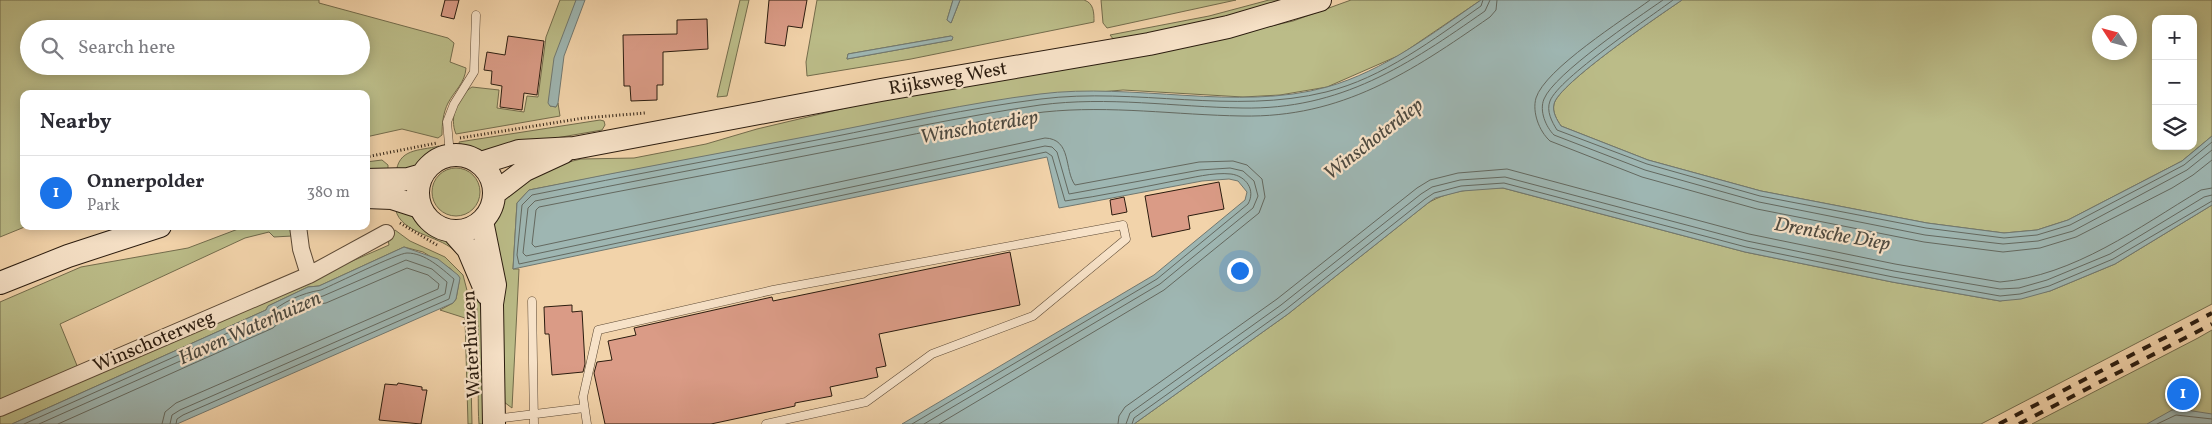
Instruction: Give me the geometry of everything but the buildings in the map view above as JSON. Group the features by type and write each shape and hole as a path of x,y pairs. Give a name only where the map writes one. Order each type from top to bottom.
{"main road":[{"name":"Rijksweg West","path":"481,163 519,151 574,148 882,90 1149,44 1228,27 1320,0"},
{"name":"Rijksweg West","path":"495,193 526,170 574,148"},
{"path":"370,181 392,189 420,207 447,239 482,221 491,208 495,193 493,180 481,163 467,156 450,155 437,160 422,175 392,189 370,196"},
{"path":"420,207 418,187 422,175"},
{"name":"Waterhuizen","path":"482,221 495,285 492,304 494,422"},
{"path":"0,283 68,256 148,230"},
{"name":"Waterhuizen","path":"447,239 468,250 492,304"}],"street":[{"path":"299,230 301,249 309,275"},
{"name":"Winschoterweg","path":"0,408 309,275 386,233"}],"lane":[{"path":"450,155 447,122 454,104 474,72 476,15"},
{"path":"587,424 583,397 598,330 773,290 1123,225 1126,239 1033,316 932,354 866,402 766,424"},
{"path":"532,301 534,424"},
{"path":"494,422 534,414 584,408"}],"path":[{"path":"370,157 391,153 392,214 400,224 416,235 447,239"}],"green space":[{"path":"0,0 319,0 319,3 448,38 454,43 450,62 466,68 462,82 446,107 442,135 438,138 402,129 370,136 370,90 20,90 20,229 0,237"},
{"path":"560,0 576,0 550,106 556,107 558,103 560,116 456,134 453,121 458,102 472,87 499,90 497,108 524,112 527,96 538,97 546,37"},
{"path":"740,0 749,0 727,96 717,97"},
{"path":"817,0 953,0 947,20 951,23 960,0 1084,0 1092,6 1094,22 911,59 807,76 806,62","holes":["951,36 952,40 847,59 848,54"]},
{"path":"1101,0 1236,0 1107,28 1103,23"},
{"path":"1269,0 1292,0 1239,15 1114,40 1110,35 1209,16"},
{"path":"1351,0 1481,0 1400,55 1327,87 1280,95 1243,97 1123,90 998,101 529,190 517,203 513,269 519,269 512,408 504,402 493,229 506,192 556,165 581,159 634,158 706,144 757,129 871,102 1254,30 1293,21"},
{"path":"1682,0 2212,0 2212,136 2197,148 2197,15 2152,15 2152,150 2195,150 2182,161 2068,220 2037,230 2004,233 1927,223 1761,191 1648,160 1561,126 1554,110 1554,104 1560,94 1590,66"},
{"path":"600,120 604,121 605,125 602,130 533,142 489,154 460,146 459,142"},
{"path":"439,146 440,148 418,165 396,174 401,159 405,155 417,150"},
{"path":"382,160 388,165 388,175 370,173 370,162"},
{"path":"451,168 461,168 470,172 476,178 479,183 479,201 470,212 461,216 451,216 442,212 436,206 432,197 432,187 436,178 442,172"},
{"path":"1503,188 1745,252 1892,282 2000,301 2050,291 2115,264 2212,205 2212,304 1981,424 1134,424 1288,314 1428,203 1445,195 1474,189"},
{"path":"395,205 408,213 427,231 456,247 470,268 477,288 481,310 484,358 484,424 479,424 478,323 473,285 468,272 456,252 450,247 408,227 397,214"},
{"path":"235,230 293,230 292,236 274,237 269,232 245,238 60,324 78,368 0,401 0,302 81,267 188,248"},
{"path":"395,230 410,241 445,257 463,275 469,298 472,424 468,424 465,318 440,310 453,303 456,299 459,282 451,269 423,252 404,247 319,286 308,287 268,306 266,310 12,424 0,424 0,413 389,245 387,235"},
{"path":"2212,330 2212,424 2032,424 2198,338"}],"water":[{"path":"576,0 585,0 564,56 558,103 556,107 550,106 548,103 554,58"},
{"path":"953,0 960,0 951,23 947,20"},
{"path":"1481,0 1682,0 1590,66 1560,94 1554,104 1554,113 1561,126 1648,160 1761,191 1927,223 2004,233 2037,230 2068,220 2182,161 2212,136 2212,205 2115,264 2050,291 2021,299 2000,301 1892,282 1745,252 1503,188 1462,191 1435,198 1288,314 1134,424 902,424 1154,275 1245,200 1247,192 1238,181 1229,179 1202,181 1059,208 1047,157 513,269 517,203 529,190 932,112 1040,94 1075,91 1112,91 1258,97 1293,94 1327,87 1348,80 1388,61 1426,38"},
{"path":"953,37 952,40 847,59 848,54"},
{"name":"Haven Waterhuizen","path":"404,247 438,259 458,275 460,278 456,299 453,303 177,424 12,424 266,310 268,306 308,287 319,286"},
{"path":"2180,409 2212,414 2212,424 2147,424 2172,410"}],"railway":[{"path":"1999,424 2212,313"},
{"path":"2019,424 2212,324"}],"place":[{"name":"Onnerpolder","path":"2183,394"}],"water label":[{"name":"Winschoterdiep","path":"979,128"},
{"name":"Winschoterdiep","path":"1374,140"},
{"name":"Drentsche Diep","path":"1832,235"}]}
